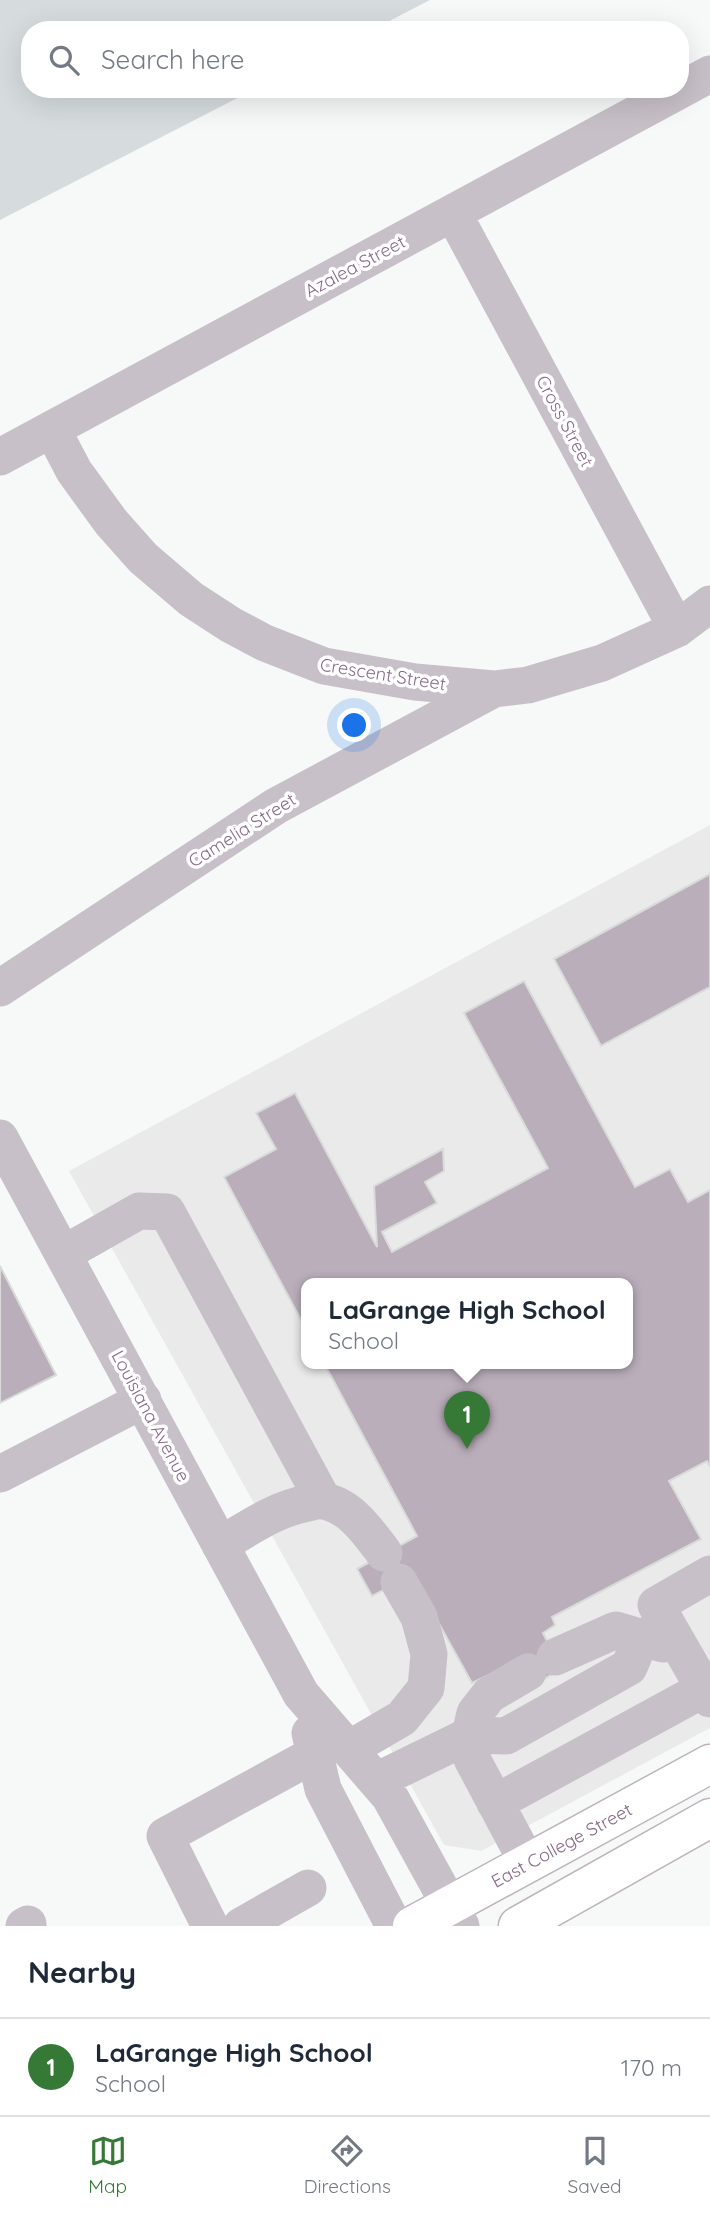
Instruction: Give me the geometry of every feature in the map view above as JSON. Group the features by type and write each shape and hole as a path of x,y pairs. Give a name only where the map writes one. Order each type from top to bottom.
{"main road":[{"name":"East College Street","path":"412,1926 456,1915 527,1862 710,1764"},
{"path":"518,1926 710,1818"}],"street":[{"name":"Azalea Street","path":"689,85 710,74"},
{"name":"Azalea Street","path":"0,457 666,98"},
{"name":"Cross Street","path":"453,213 677,629"},
{"name":"Crescent Street","path":"52,429 74,471 111,522 143,558 191,599 231,625 265,643 324,667 415,682 494,689 528,685 602,663 677,629 710,604"},
{"name":"Camelia Street","path":"0,988 276,806 494,689"},
{"name":"Louisiana Avenue","path":"0,1138 332,1751 376,1780 390,1797 456,1915"},
{"path":"63,1254 139,1211 167,1212 323,1500 348,1513 366,1529 419,1618 429,1654 426,1688 402,1718 165,1836 210,1926"},
{"path":"0,1474 143,1400"},
{"path":"220,1545 268,1516 295,1505 323,1500"},
{"path":"495,1803 707,1694 656,1605 710,1574"},
{"path":"527,1862 472,1759 470,1735 475,1713 489,1695 542,1664 616,1630 642,1636 683,1652"},
{"path":"376,1780 470,1735 506,1736 629,1667 642,1636"},
{"name":"Louisiana Avenue","path":"332,1751 323,1789 394,1926"},
{"path":"241,1926 307,1888"}],"shaded area":[{"path":"0,0 430,0 389,21 21,21 21,98 237,98 0,220"},
{"path":"710,825 710,1728 481,1851 444,1845 69,1171"}],"building":[{"path":"710,874 710,987 601,1046 554,959"},
{"path":"524,981 635,1187 670,1169 688,1202 710,1190 710,1467 707,1461 669,1481 701,1539 552,1617 555,1625 543,1633 561,1669 535,1684 522,1659 472,1683 412,1575 372,1596 357,1569 417,1536 327,1369 633,1369 633,1278 301,1278 301,1320 224,1177 276,1149 256,1113 295,1093 377,1247 374,1186 443,1149 444,1171 425,1182 437,1203 382,1232 392,1252 548,1168 464,1013"},
{"path":"0,1266 56,1375 0,1403"}],"place":[{"name":"LaGrange High School","path":"467,1449"}]}
